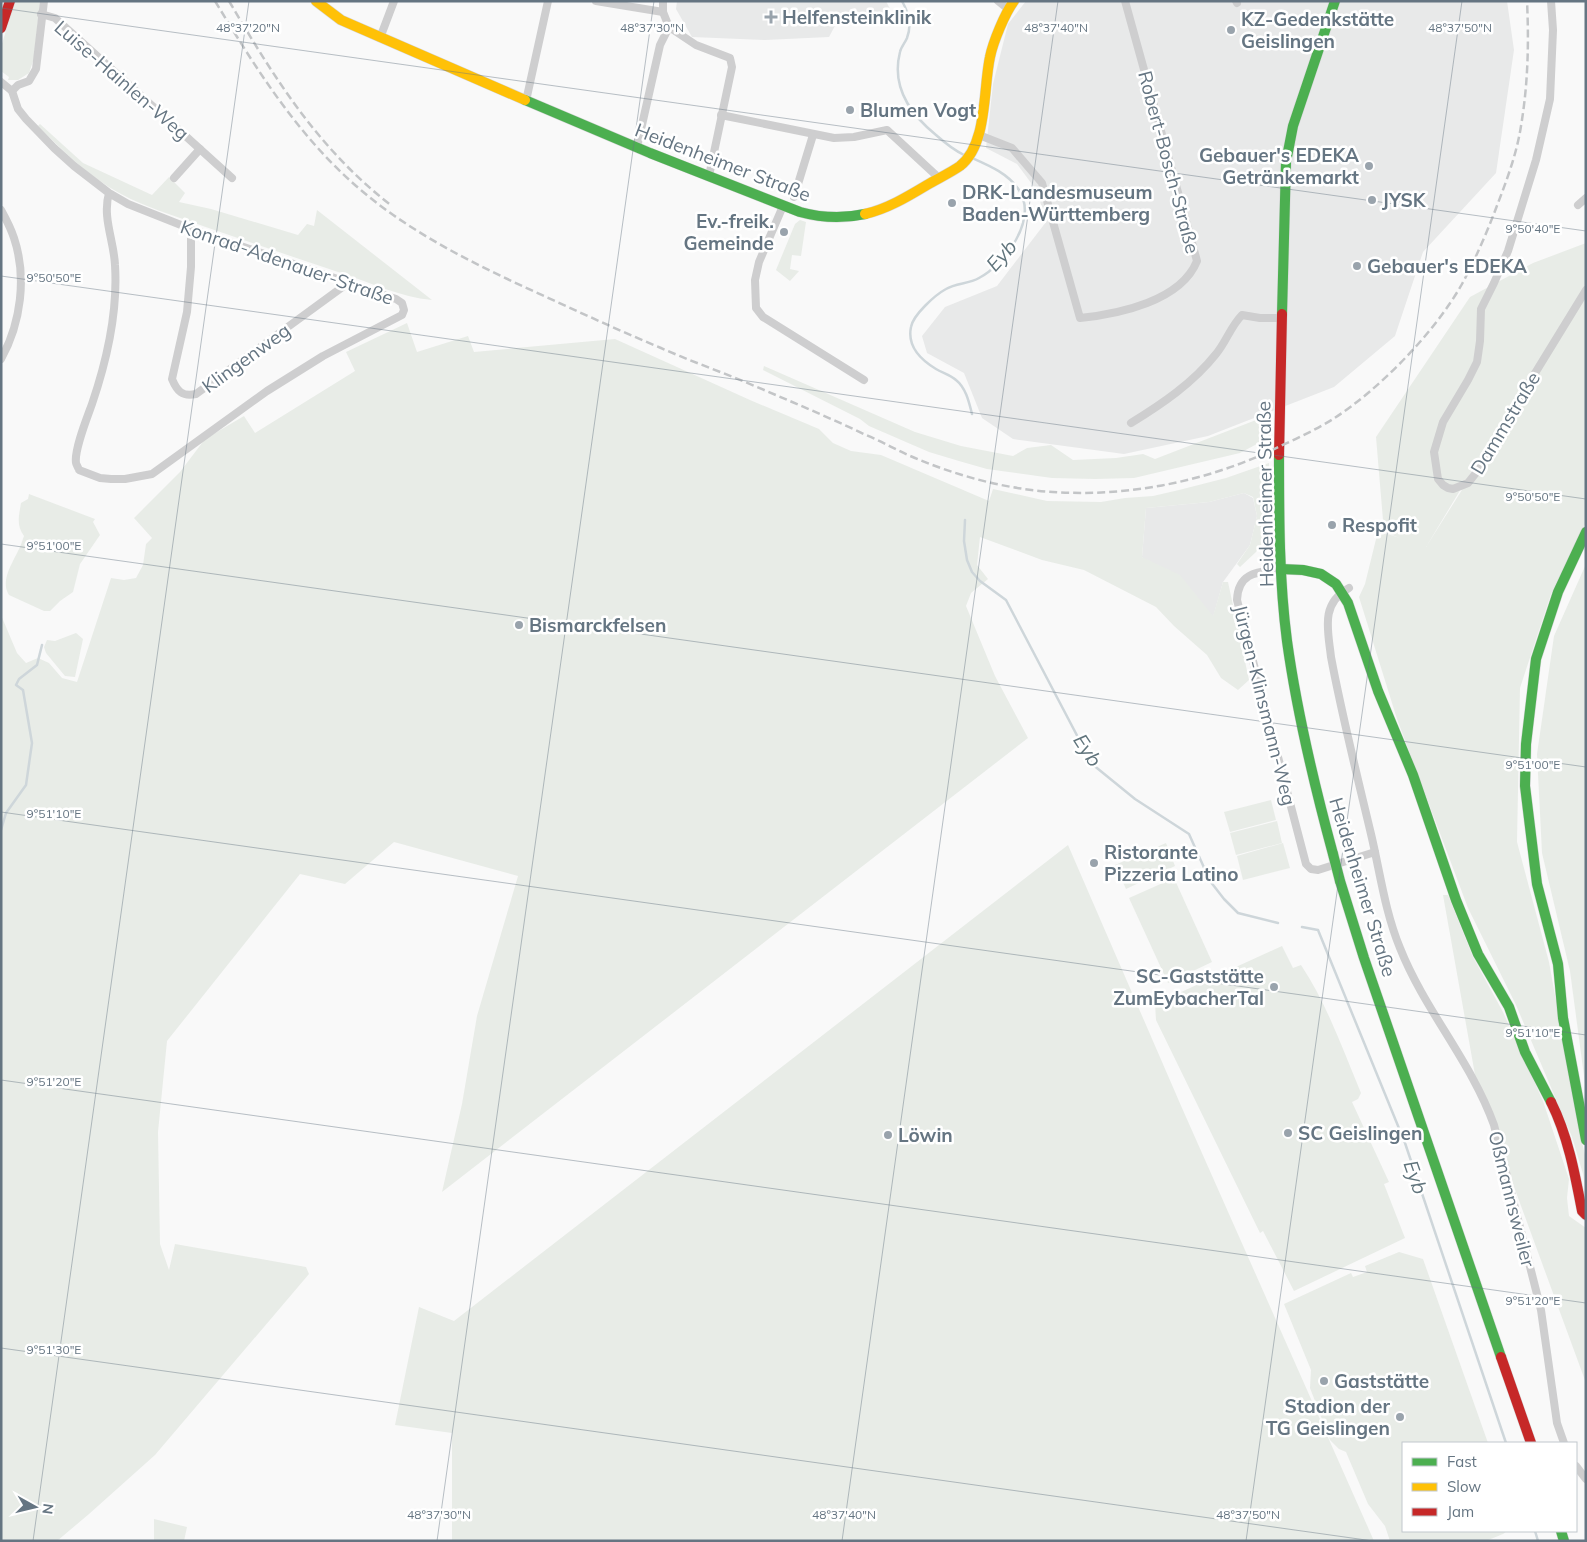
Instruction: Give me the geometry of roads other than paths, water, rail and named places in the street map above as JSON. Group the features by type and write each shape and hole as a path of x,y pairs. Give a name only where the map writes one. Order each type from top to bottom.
{"street":[{"path":"1,28 10,1"},
{"name":"Luise-Hainlen-Weg","path":"12,91 18,85 29,81 36,69 44,1"},
{"name":"Heidenheimer Straße","path":"316,1 341,20 380,38 637,147 783,206 818,217 846,218 875,212 898,202 961,165 975,146 979,135 986,100 990,56 1011,5"},
{"path":"380,38 394,1"},
{"path":"526,101 548,1"},
{"path":"596,1 663,12"},
{"path":"664,1 663,12 669,28 696,45 730,58 732,67 709,176"},
{"path":"998,1 1011,5"},
{"name":"Robert-Bosch-Straße","path":"979,135 1012,148 1042,183 1080,318 1120,312 1143,306 1180,284 1194,268 1197,261 1125,1"},
{"name":"Heidenheimer Straße","path":"1335,1 1289,142 1284,193 1280,424 1281,569 1299,718 1340,880 1364,958 1531,1442"},
{"name":"Dammstraße","path":"1551,1 1553,30 1550,99 1536,160 1508,251 1481,309 1480,341 1476,362 1444,422 1435,446 1435,466 1438,479 1443,485 1453,489 1468,483 1493,451 1513,408 1586,290"},
{"name":"Luise-Hainlen-Weg","path":"42,14 55,18 232,178"},
{"path":"637,147 660,45 669,28"},
{"name":"Konrad-Adenauer-Straße","path":"1,82 12,91 18,109 26,119 74,166 109,193 128,204 191,229 396,299 402,303 404,310 402,315 323,356 267,391 152,474 125,479 111,479 100,478 79,470 76,464 78,445 102,374 112,321 115,263 105,205 109,193"},
{"path":"721,115 834,138 854,137 887,130 939,178"},
{"path":"794,197 813,135"},
{"name":"Luise-Hainlen-Weg","path":"174,178 200,149"},
{"path":"1578,205 1586,198"},
{"path":"783,206 759,262 755,280 756,308 763,317 864,380"},
{"path":"1,210 14,236 22,272 20,303 14,328 1,359"},
{"name":"Klingenweg","path":"191,229 187,312 172,379 176,389 184,395 196,394 348,283"},
{"path":"1131,423 1172,396 1206,366 1242,315 1260,318 1283,318"},
{"path":"1586,532 1558,592 1536,659 1526,744 1525,786 1537,884 1558,964 1562,1018 1586,1140"},
{"path":"1281,569 1316,571 1346,590 1348,603 1378,690 1413,775 1456,900 1478,954 1508,1007 1525,1052 1556,1112 1572,1161 1582,1211 1586,1216"},
{"name":"Jürgen-Klinsmann-Weg","path":"1281,569 1253,575 1244,579 1237,589 1237,600 1306,864 1311,870 1326,868 1375,852"},
{"name":"Heidenheimer Straße","path":"1346,590 1333,601 1328,611 1331,656 1391,926 1411,973"},
{"name":"Oßmannsweiler","path":"1411,973 1475,1080 1494,1125 1541,1310 1557,1423 1564,1442"},
{"path":"1577,1467 1586,1479"}],"waterway":[{"name":"Eyb","path":"902,1 908,15 909,33 901,50 898,77 905,99 918,118 927,127 953,149 964,155"},
{"name":"Eyb","path":"970,157 991,166 1003,174 1019,190 1024,202 1022,227 1016,240 999,263 975,280 946,289 936,296 916,317 910,334 913,346 920,357 959,383 967,396 972,414"},
{"name":"Eyb","path":"965,520 964,541 967,560 972,572 980,581 1006,600 1092,764 1135,799 1189,834 1210,881 1238,913 1278,923"},
{"path":"1,830 6,813 26,785 32,743 23,690 16,685 19,679 37,665 42,645"},
{"name":"Eyb","path":"1302,927 1318,930 1405,1143 1506,1442"},
{"name":"Eyb","path":"1535,1532 1538,1541"}],"railway":[{"path":"215,1 263,77 318,149 362,191 430,239 479,265 594,319 743,381 931,465 1000,485 1053,492 1081,493 1136,489 1192,479 1245,462 1270,451 1318,428 1351,407 1387,376 1422,340 1451,302 1462,284 1490,223 1512,164 1519,136 1527,79 1527,1"},
{"path":"229,1 300,112 342,161 392,206"}],"place":[{"name":"Helfensteinklinik","path":"771,17"},
{"name":"KZ-Gedenkstätte Geislingen","path":"1231,30"},
{"name":"Blumen Vogt","path":"850,110"},
{"name":"Gebauer's EDEKA Getränkemarkt","path":"1369,166"},
{"name":"JYSK","path":"1372,200"},
{"name":"DRK-Landesmuseum Baden-Württemberg","path":"952,203"},
{"name":"Ev.-freik. Gemeinde","path":"784,232"},
{"name":"Gebauer's EDEKA","path":"1357,266"},
{"name":"Respofit","path":"1332,525"},
{"name":"Bismarckfelsen","path":"519,625"},
{"name":"Ristorante Pizzeria Latino","path":"1094,863"},
{"name":"SC-Gaststätte ZumEybacherTal","path":"1274,987"},
{"name":"SC Geislingen","path":"1288,1133"},
{"name":"Löwin","path":"888,1135"},
{"name":"Gaststätte","path":"1324,1381"},
{"name":"Stadion der TG Geislingen","path":"1400,1417"}]}
